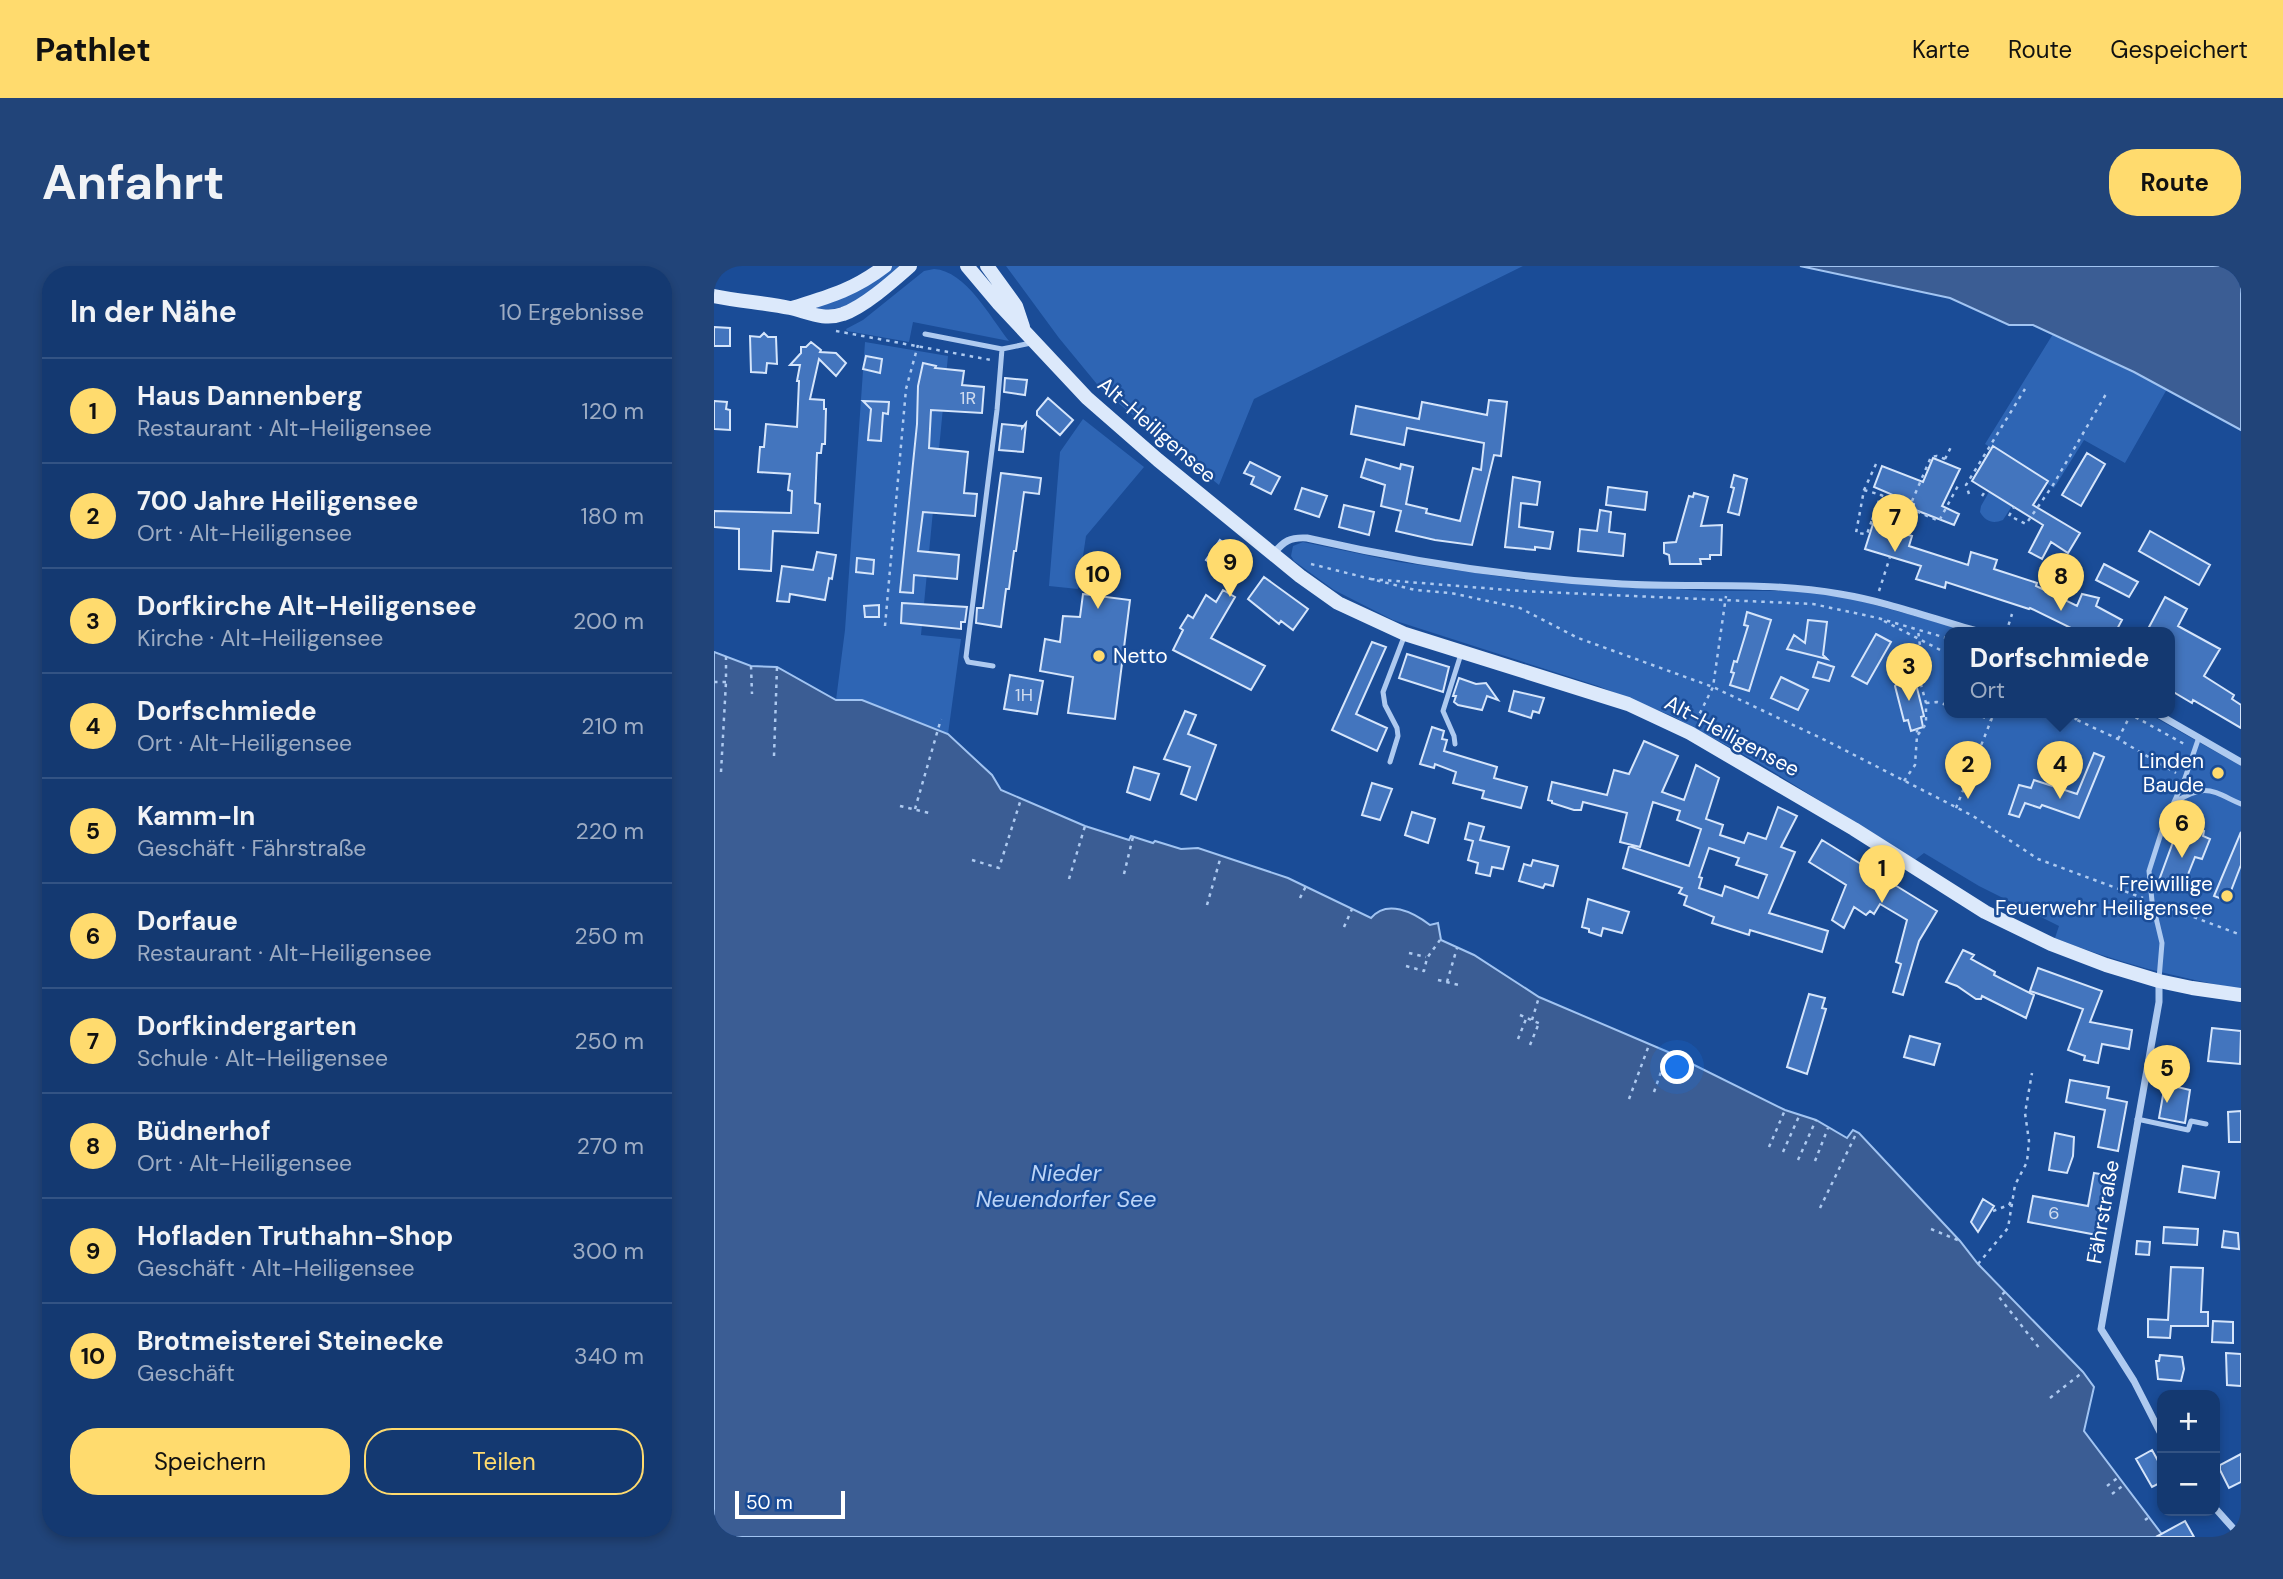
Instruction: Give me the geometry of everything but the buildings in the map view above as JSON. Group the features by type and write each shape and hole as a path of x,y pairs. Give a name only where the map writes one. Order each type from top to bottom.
{"main road":[{"path":"792,308 846,291 864,282 885,266"},
{"path":"714,296 792,308 812,316 830,317 856,308 910,266"},
{"name":"Alt-Heiligensee","path":"968,266 1069,381 1144,449 1338,603 1405,634 1628,704 1690,733 1854,829 1985,912 2061,948 2159,981 2241,995"},
{"path":"987,266 1016,306 1023,329"}],"street":[{"path":"1273,554 1291,537 1307,538 1439,565 1523,576 1623,584 1802,589 1839,593 1963,627"},
{"path":"2165,718 2241,762"},
{"name":"Fährstraße","path":"2157,1426 2134,1381 2101,1328 2159,1002 2159,981"},
{"path":"2220,1514 2241,1537"}],"lane":[{"path":"925,334 1002,349 1034,343"},
{"path":"993,666 968,662 966,657 1002,349"},
{"path":"1390,762 1398,736 1397,728 1385,705 1383,692 1405,634"},
{"path":"1455,744 1443,711 1462,651"},
{"path":"2159,981 2162,943 2152,901 2149,872 2158,840 2185,778 2199,737"},
{"path":"2175,802 2192,791 2206,789 2241,804"},
{"path":"2137,1119 2188,1130 2191,1121 2206,1124"}],"path":[{"path":"830,330 1001,362"},
{"path":"885,626 906,388 918,345"},
{"path":"1969,494 1966,485 2025,389"},
{"path":"2014,518 2026,524 2053,485 2106,394"},
{"path":"1901,532 1931,457 1937,456 1945,461 1951,447"},
{"path":"1876,464 1864,490 1856,533 1867,534 1881,495"},
{"path":"1864,490 1881,495 1938,522 1959,484"},
{"path":"1982,496 1986,490"},
{"path":"2009,516 2014,507"},
{"path":"1872,520 1909,508"},
{"path":"1878,618 1876,602 1890,557"},
{"path":"1307,564 1415,590 1451,593 1520,608 1578,638 1713,687 1828,741 1956,808 2038,859 2241,934"},
{"path":"1361,578 1521,591 1813,604 1878,618 1944,637"},
{"path":"1690,733 1713,687 1727,586"},
{"path":"2008,627 2012,614"},
{"path":"1878,618 1944,652"},
{"path":"1917,736 1926,724 1926,704 1920,681 1918,630"},
{"path":"722,772 726,655"},
{"path":"751,666 752,694"},
{"path":"774,756 777,667"},
{"path":"714,682 726,681"},
{"path":"1926,704 1944,704"},
{"path":"1985,718 1991,721"},
{"path":"1956,808 1992,718"},
{"path":"2072,718 2118,739 2185,778"},
{"path":"2118,739 2128,718"},
{"path":"915,809 941,719"},
{"path":"1904,781 1915,765 1917,729"},
{"path":"972,860 999,868 1021,799"},
{"path":"900,806 929,813"},
{"path":"1069,879 1086,826"},
{"path":"1124,874 1133,837"},
{"path":"1207,905 1222,856"},
{"path":"1300,898 1306,886"},
{"path":"1344,927 1352,909"},
{"path":"1406,965 1424,971 1427,958 1440,940"},
{"path":"1447,982 1457,948"},
{"path":"1409,953 1427,958"},
{"path":"1438,979 1458,985"},
{"path":"1532,1020 1539,997"},
{"path":"1520,1016 1541,1024 1530,1045"},
{"path":"1518,1039 1526,1018"},
{"path":"1629,1099 1649,1045"},
{"path":"1654,1092 1668,1052"},
{"path":"1978,1264 2008,1228 2015,1185 2026,1162 2029,1141 2025,1113 2032,1073"},
{"path":"1769,1147 1785,1110"},
{"path":"1783,1152 1800,1114"},
{"path":"1798,1160 1816,1120"},
{"path":"1815,1161 1829,1128"},
{"path":"1820,1208 1857,1132"},
{"path":"1993,1211 2010,1205 2013,1198"},
{"path":"1931,1229 1960,1241"},
{"path":"1995,1292 2040,1349"},
{"path":"1999,1297 2006,1292"},
{"path":"2050,1398 2083,1372"},
{"path":"2107,1486 2120,1476"},
{"path":"2112,1494 2125,1484"},
{"path":"2145,1520 2149,1517"}],"shaded area":[{"path":"890,266 902,266 862,298 840,308 816,308"},
{"path":"1006,266 1523,266 1254,399 1219,485 1101,389"},
{"path":"934,269 946,272 967,286 1009,341 913,322 909,342 847,331 846,329 863,320 924,271"},
{"path":"2053,334 2167,389 2125,463 2084,440 2054,488 1985,444"},
{"path":"865,342 948,356 921,635 961,639 948,734 907,718 837,724 836,700 845,630"},
{"path":"1083,419 1144,467 1086,536 1078,589 1049,586 1060,452"},
{"path":"1989,492 2012,506 2003,520 1990,521 1980,512"},
{"path":"1303,542 1399,562 1525,580 1707,591 1797,591 1846,597 1954,627 1944,627 1944,718 2156,718 2241,766 2241,989 2146,968 2055,938 2059,926 1979,886 1924,853 1915,860 1759,763 1672,716 1598,686 1393,620 1334,590 1294,561 1291,556 1293,546"}],"water":[{"path":"1800,266 2241,266 2241,430 2134,372 2033,325 2009,325 1950,298"},
{"name":"Nieder Neuendorfer See","path":"714,652 751,666 777,667 836,700 862,700 948,734 992,775 1001,790 1085,826 1129,840 1131,836 1181,849 1198,848 1288,878 1371,918 1377,912 1392,908 1408,912 1430,925 1438,923 1441,940 1474,955 1539,997 1668,1052 1785,1110 1816,1120 1847,1138 1853,1130 1859,1133 1960,1241 1978,1264 2083,1372 2094,1387 2084,1431 2164,1537 714,1537"}],"place":[{"name":"Dorfkindergarten","path":"1895,552"},
{"name":"Hofladen Truthahn-Shop","path":"1230,597"},
{"name":"Brotmeisterei Steinecke","path":"1098,609"},
{"name":"Büdnerhof","path":"2061,611"},
{"name":"Netto","path":"1099,656"},
{"name":"Dorfkirche Alt-Heiligensee","path":"1909,701"},
{"name":"Linden Baude","path":"2218,773"},
{"name":"700 Jahre Heiligensee","path":"1968,799"},
{"name":"Dorfschmiede","path":"2060,799"},
{"name":"Dorfaue","path":"2182,858"},
{"name":"Freiwillige Feuerwehr Heiligensee","path":"2227,896"},
{"name":"Haus Dannenberg","path":"1882,903"},
{"name":"Kamm-In","path":"2167,1103"}]}
